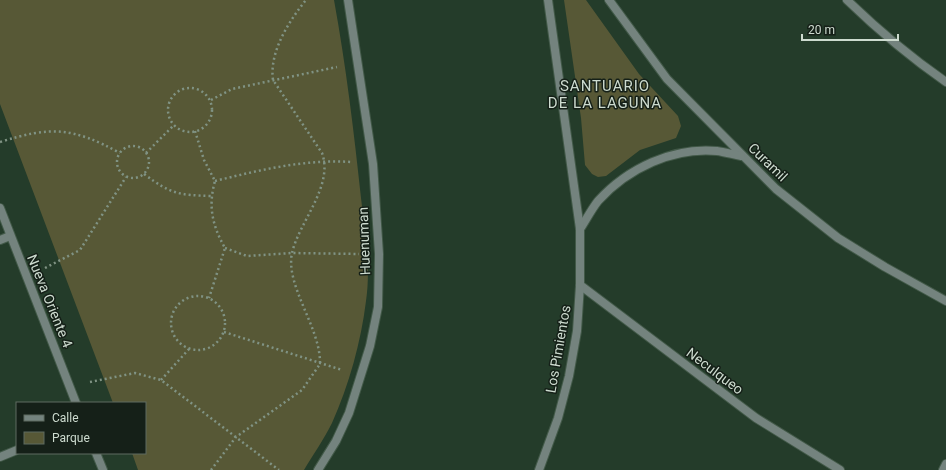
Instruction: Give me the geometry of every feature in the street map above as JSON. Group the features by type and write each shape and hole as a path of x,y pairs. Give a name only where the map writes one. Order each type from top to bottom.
{"street":[{"name":"Huenuman","path":"318,470 336,441 346,420 361,376 378,307 379,254 373,164 348,0"},
{"name":"Los Pimientos","path":"539,470 558,418 569,376 577,331 580,285 580,229 548,0"},
{"name":"Curamil","path":"609,0 667,78 742,156 782,194 838,238 885,267 946,301"},
{"path":"847,0 877,29 920,64 946,82"},
{"path":"580,229 598,202 614,185 629,174 644,166 669,156 691,152 718,151 742,156"},
{"name":"Nueva Oriente 4","path":"0,208 76,402"},
{"path":"0,240 10,236"},
{"name":"Neculqueo","path":"580,285 756,418 840,470"},
{"path":"0,457 16,450"},
{"path":"96,454 103,470"},
{"path":"943,470 946,464"}],"path":[{"path":"211,470 236,437 302,390 320,364 318,347 291,270 292,253 316,200 322,177 324,160 322,153 273,80 272,72 275,56 280,42 295,14 306,0"},
{"path":"211,100 232,89 358,63"},
{"path":"187,88 196,88 205,92 211,100 212,110 210,119 204,127 195,131 188,132 174,125 169,117 168,107 171,98 178,91 187,88"},
{"path":"146,153 174,125"},
{"path":"0,142 29,133 46,130 62,131 95,141 120,153"},
{"path":"195,131 204,160 215,181 211,196 212,213 216,229 225,248 209,298"},
{"path":"125,148 140,148 146,153 148,160 144,174 138,177 126,177 117,166 117,160 120,153 125,148"},
{"path":"215,181 324,160 373,164"},
{"path":"144,174 159,185 178,194 211,196"},
{"path":"26,276 80,250 126,177"},
{"path":"225,248 247,256 292,253 379,254"},
{"path":"198,296 209,298 218,304 223,312 226,322 224,332 216,344 203,350 189,349 180,343 173,335 171,324 172,313 179,304 188,298 198,296"},
{"path":"224,332 361,376"},
{"path":"161,380 189,349"},
{"path":"70,386 135,373 161,380 279,470"}],"green space":[{"path":"0,0 334,0 356,148 367,250 368,275 364,316 358,348 349,379 332,423 304,470 138,470 132,454 146,454 146,402 113,402 0,104"},
{"path":"564,0 586,0 639,74 678,116 681,126 676,138 640,150 606,176 598,177 592,174 585,165 581,118"}],"district":[{"name":"SANTUARIO DE LA LAGUNA","path":"605,94"}]}
